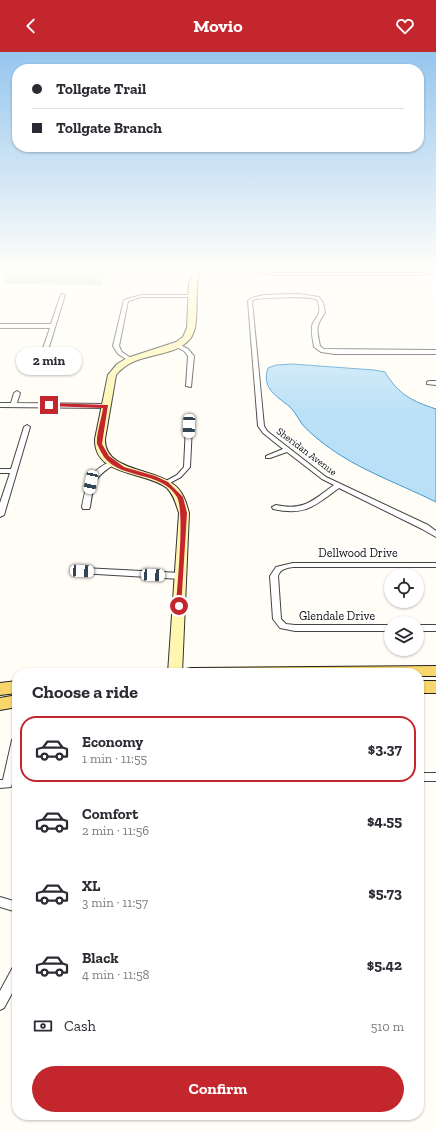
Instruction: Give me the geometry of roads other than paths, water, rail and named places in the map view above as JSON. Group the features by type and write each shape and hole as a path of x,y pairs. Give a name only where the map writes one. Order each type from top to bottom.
{"main road":[{"path":"424,671 436,671"},
{"path":"424,687 436,687"},
{"path":"0,690 12,688"},
{"path":"0,704 12,703"}],"street":[{"path":"42,360 56,317"},
{"path":"122,317 116,346 120,353 129,359"},
{"path":"175,668 181,576 183,508 180,497 166,483 113,463 106,457 100,444 112,374 119,365 129,359 177,345 187,337 191,331 192,317"},
{"name":"Sheridan Avenue","path":"251,317 261,426 266,432 287,450 337,486 425,527 436,535"},
{"name":"Sheridan Avenue","path":"318,317 315,321 313,329 317,347 323,351 436,352"},
{"path":"0,326 53,326"},
{"path":"177,345 186,350 191,356 190,386"},
{"path":"429,383 436,383"},
{"path":"13,405 17,393"},
{"path":"0,405 106,406"},
{"path":"166,483 179,476 187,468 189,426"},
{"path":"0,515 27,427"},
{"path":"268,457 287,450"},
{"path":"86,507 92,478 101,470 113,463"},
{"path":"0,471 13,471"},
{"path":"276,507 287,510 301,510 337,486"},
{"name":"Dellwood Drive","path":"283,626 278,619 274,576 275,572 280,568 293,566 436,565"},
{"path":"82,571 181,576"},
{"name":"Glendale Drive","path":"283,626 298,628 384,628"},
{"path":"424,628 436,628"},
{"path":"0,784 8,784 12,764"},
{"path":"424,778 436,777"},
{"path":"0,902 12,906"},
{"path":"0,1004 12,981"}],"water":[{"path":"292,364 385,372 401,392 413,400 436,409 436,502 351,462 320,441 310,432 302,424 290,407 275,395 268,387 266,375 268,368 276,365"}]}
